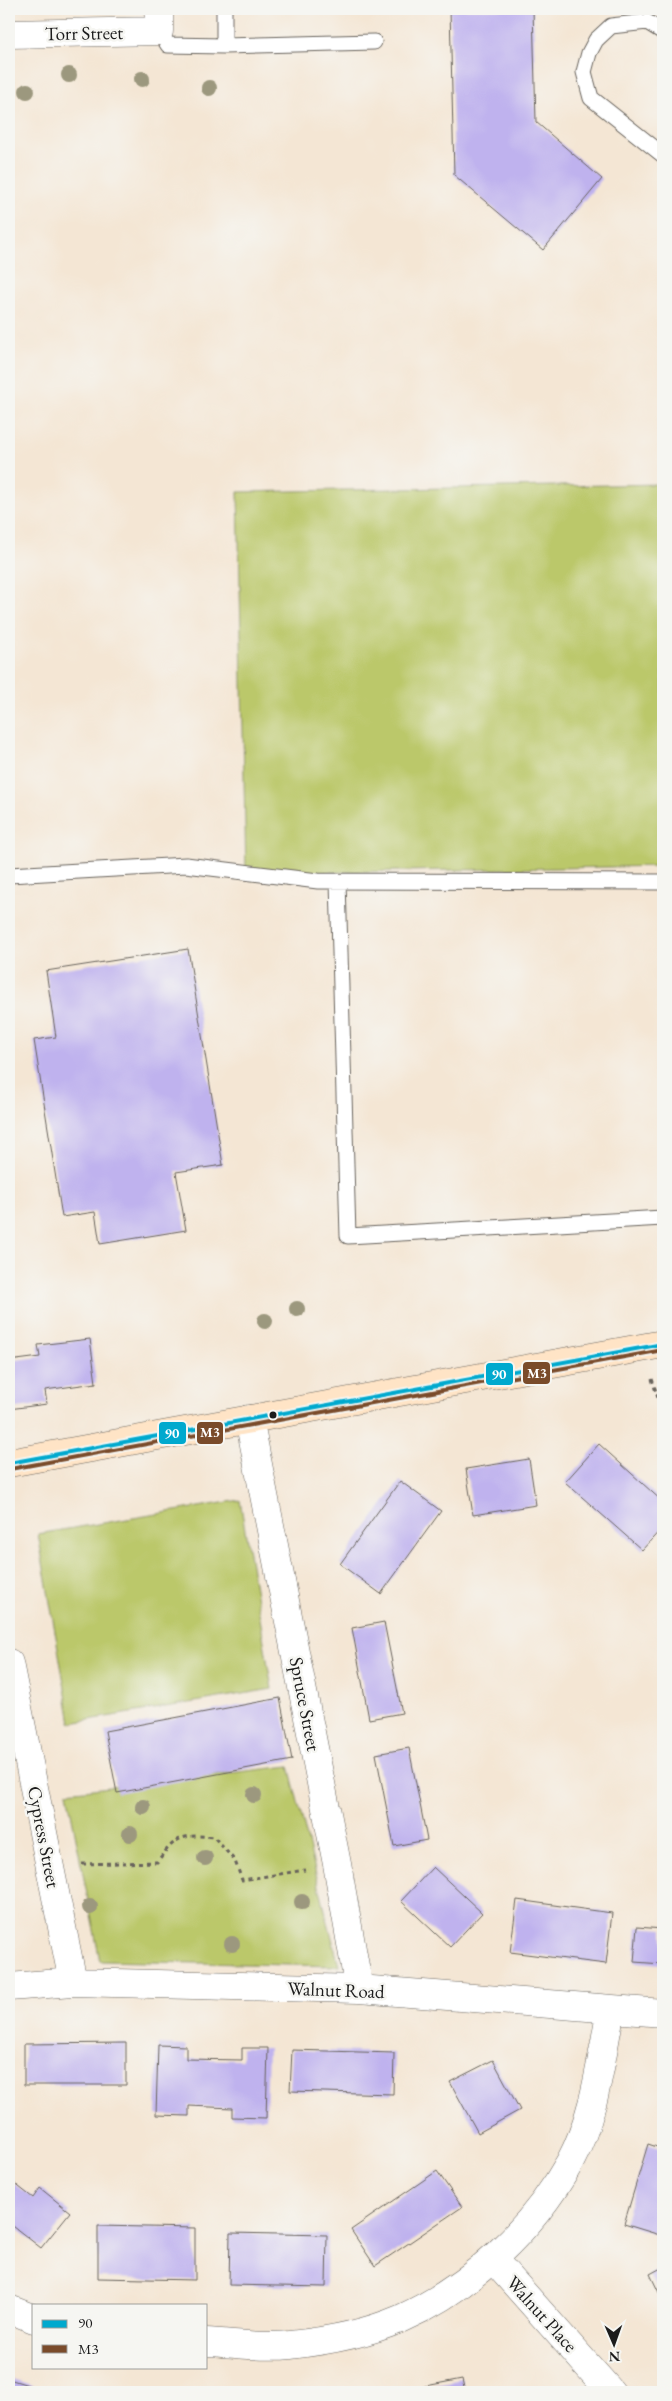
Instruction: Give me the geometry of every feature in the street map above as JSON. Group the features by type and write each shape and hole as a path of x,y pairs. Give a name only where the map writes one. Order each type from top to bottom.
{"main road":[{"path":"9,1463 663,1344"}],"street":[{"name":"Torr Street","path":"9,34 159,20"},
{"name":"Spruce Street","path":"249,1419 337,1864 358,1989"},
{"name":"Cypress Street","path":"9,1663 73,1982"},
{"name":"Walnut Road","path":"9,1987 73,1982 358,1989 663,2013"},
{"path":"208,2342 287,2345 355,2335 400,2319 453,2290 493,2259 539,2210 570,2162 589,2115 611,2009"},
{"name":"Walnut Place","path":"493,2259 611,2392"},
{"path":"9,2309 32,2318"}],"lane":[{"path":"224,9 224,46"},
{"path":"159,20 168,45 224,46 374,42"},
{"path":"663,32 647,22 611,26 596,40 589,53 584,72 591,98 663,155"},
{"path":"9,875 186,865 318,881 663,882"},
{"path":"338,880 348,1236 663,1218"}],"path":[{"path":"50,1865 157,1862 170,1844 189,1834 214,1837 236,1861 242,1880 337,1864"}],"green space":[{"path":"663,484 663,866 246,874 238,492"},
{"path":"240,1500 272,1689 71,1723 38,1534"},
{"path":"289,1766 339,1966 100,1961 67,1792"}],"building":[{"path":"450,9 533,9 536,122 602,179 543,250 454,175"},
{"path":"188,949 223,1165 176,1172 186,1230 100,1244 95,1212 62,1217 34,1040 56,1037 46,971"},
{"path":"90,1339 96,1383 45,1390 47,1404 9,1409 9,1361 40,1357 38,1345"},
{"path":"599,1444 663,1502 663,1527 642,1550 565,1482"},
{"path":"529,1459 536,1505 473,1515 466,1469"},
{"path":"400,1481 441,1511 381,1594 340,1564"},
{"path":"384,1622 402,1713 369,1719 352,1628"},
{"path":"280,1698 292,1760 117,1793 105,1731"},
{"path":"409,1748 427,1840 394,1846 376,1754"},
{"path":"433,1867 482,1913 450,1947 401,1901"},
{"path":"517,1900 612,1913 606,1964 510,1952"},
{"path":"637,1927 663,1929 663,1964 634,1962"},
{"path":"126,2043 126,2085 24,2085 24,2044"},
{"path":"158,2045 186,2046 186,2059 242,2060 242,2048 268,2048 266,2118 232,2117 232,2108 189,2106 189,2116 156,2115"},
{"path":"292,2050 394,2053 393,2094 290,2091"},
{"path":"493,2060 520,2110 478,2133 450,2082"},
{"path":"648,2144 663,2149 663,2236 624,2224"},
{"path":"437,2171 462,2207 375,2266 351,2230"},
{"path":"9,2179 33,2198 40,2188 70,2212 41,2248 9,2223"},
{"path":"98,2226 195,2228 195,2280 98,2278"},
{"path":"230,2233 327,2235 326,2287 229,2285"},
{"path":"663,2267 663,2301 650,2274"},
{"path":"9,2379 44,2390 43,2392 9,2392"},
{"path":"462,2379 465,2392 400,2392 400,2391"},
{"path":"226,2390 254,2391 254,2392 226,2392"}],"transit line":[{"name":"90","path":"9,1463 663,1344"},
{"name":"M3","path":"10,1469 663,1350"}]}
